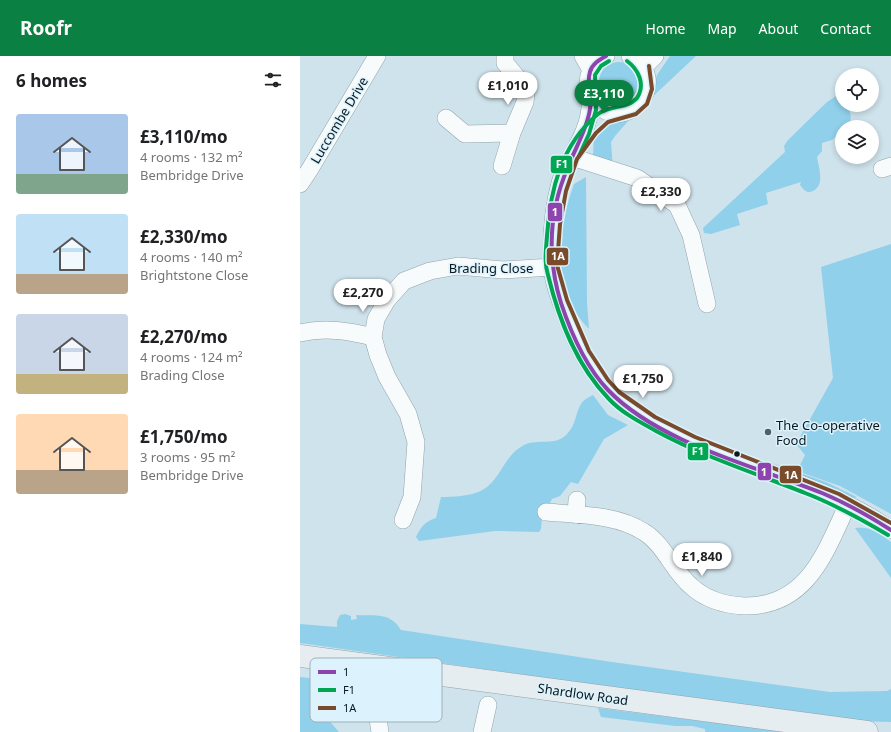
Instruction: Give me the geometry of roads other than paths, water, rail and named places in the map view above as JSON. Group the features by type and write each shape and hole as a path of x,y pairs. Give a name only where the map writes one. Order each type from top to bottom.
{"street":[{"name":"Luccombe Drive","path":"300,184 305,165 377,56"},
{"path":"502,166 512,133 525,102 526,94 525,87 505,63 505,56"},
{"path":"582,138 604,117 611,114 627,112 641,102 646,93 648,83 649,62 630,56"},
{"path":"594,64 591,98 600,108 611,114"},
{"path":"594,64 591,108 582,138 561,182 557,197 554,215 552,267 560,300 572,332 592,368 614,396 644,418 685,440 813,490 848,506 891,530"},
{"path":"446,118 465,134 512,133"},
{"path":"572,157 637,178 677,206 691,235 707,304"},
{"name":"Brading Close","path":"373,337 376,319 387,300 404,281 430,271 458,266 503,270 552,267"},
{"path":"300,333 315,329 349,331 373,337 387,377 408,414 416,442 412,497 403,520"},
{"path":"546,512 577,508 633,525 652,538 679,574 695,590 716,601 736,605 753,606 782,598 807,580 824,555 848,506"},
{"name":"Shardlow Road","path":"300,656 315,658"},
{"name":"Shardlow Road","path":"442,675 867,732"},
{"path":"482,732 488,705"},
{"path":"378,722 380,732"}],"place":[{"name":"The Co-operative Food","path":"768,432"}]}
